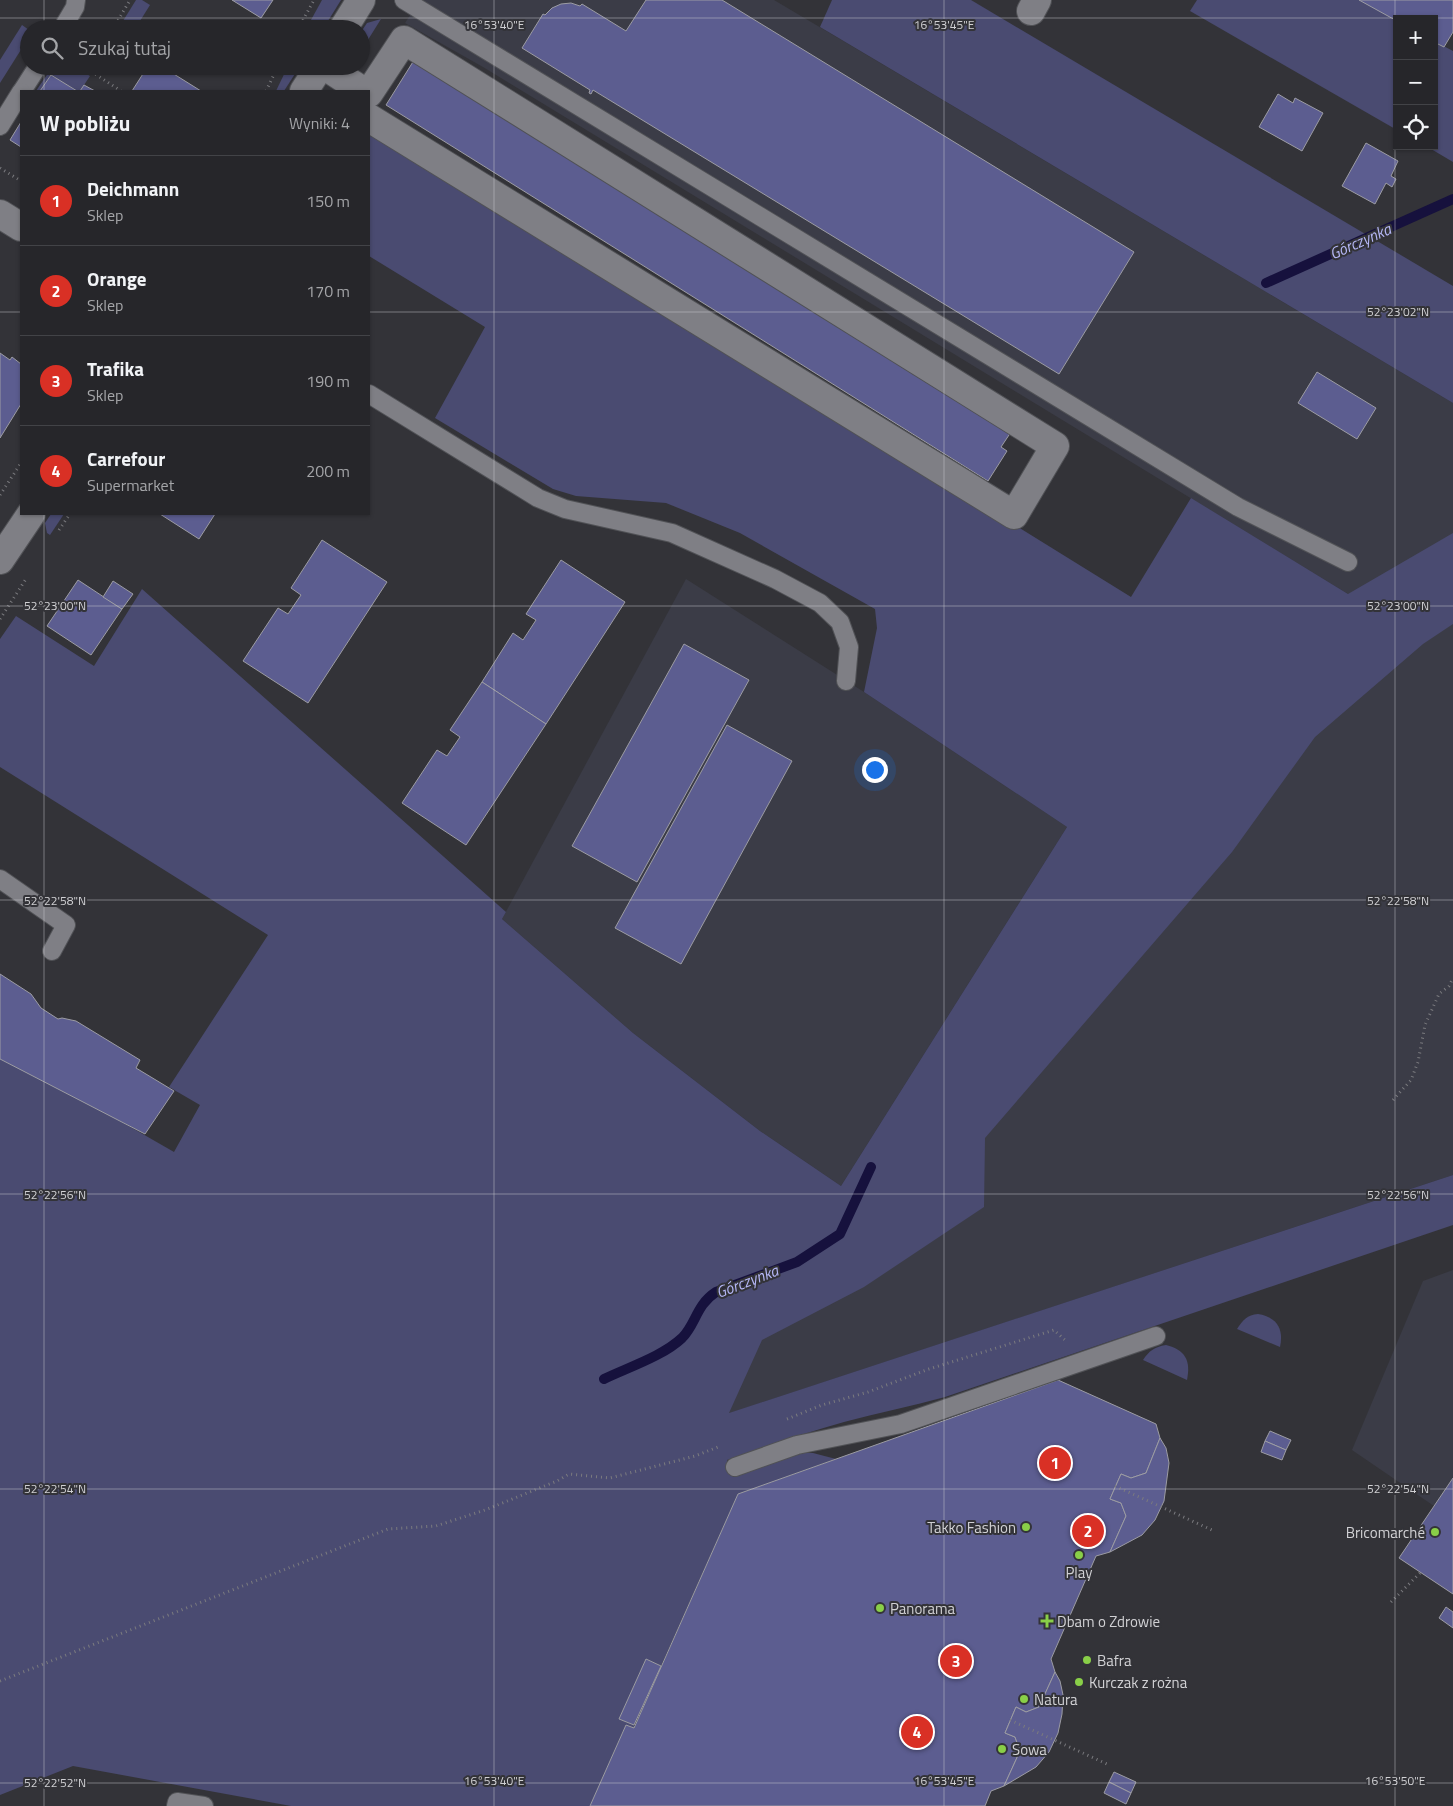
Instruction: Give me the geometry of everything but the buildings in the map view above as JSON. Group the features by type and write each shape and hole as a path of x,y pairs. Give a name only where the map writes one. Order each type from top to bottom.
{"street":[{"path":"349,20 362,0"},
{"path":"370,91 404,40 1056,446 1014,515 370,119"},
{"path":"305,90 314,75"},
{"path":"339,75 362,90"},
{"path":"0,214 20,226"},
{"path":"0,560 30,515"}],"lane":[{"path":"68,20 76,7 76,0"},
{"path":"404,0 1238,507 1348,562"},
{"path":"22,90 32,75"},
{"path":"3,114 20,93"},
{"path":"370,395 538,498 565,509 672,533 775,579 820,602 840,622 849,647 846,681"},
{"path":"0,878 66,924 52,951"},
{"path":"735,1467 797,1445 900,1424 1156,1336"},
{"path":"176,1806 177,1802 204,1806"}],"path":[{"path":"118,20 130,0"},
{"path":"303,20 314,0"},
{"path":"99,75 120,90"},
{"path":"266,90 274,75"},
{"path":"0,168 20,180"},
{"path":"0,495 20,465"},
{"path":"54,537 69,515"},
{"path":"1393,1100 1411,1080 1418,1062 1425,1025 1440,994 1453,978"},
{"path":"786,1420 822,1405 868,1392 929,1369 1054,1330 1091,1359"},
{"path":"0,1681 388,1529 436,1526 485,1510 557,1481 569,1474 610,1478 695,1456 722,1445"},
{"path":"1115,1486 1212,1530"},
{"path":"1391,1602 1420,1573"},
{"path":"1010,1720 1107,1764"}],"shaded area":[{"path":"136,0 142,0 150,5 141,20 124,20"},
{"path":"322,0 341,0 329,20 311,20"},
{"path":"420,0 774,0 1453,403 1453,1175 715,1418 778,1278 1348,594 483,67 405,23"},
{"path":"832,0 971,0 1453,286 1453,403 820,27"},
{"path":"1197,0 1361,0 1393,18 1393,128 1190,11"},
{"path":"381,19 370,37 370,22"},
{"path":"20,28 20,51 0,83 0,60"},
{"path":"1438,43 1453,51 1453,162 1433,150 1438,150"},
{"path":"47,75 51,75 41,90 37,90"},
{"path":"51,75 90,76 81,90 75,90"},
{"path":"284,75 294,75 285,90 276,90"},
{"path":"370,126 1131,597 1191,498 1348,594 1453,533 1453,624 1423,644 1315,737 1232,852 985,1138 984,1207 864,1287 762,1340 729,1413 1453,1175 1453,1225 945,1397 829,1426 727,1460 733,1477 800,1453 813,1453 836,1459 738,1494 661,1666 646,1659 619,1719 634,1725 634,1728 626,1725 590,1806 291,1806 73,1766 0,1795 0,1052 174,1152 200,1105 169,1087 268,935 0,767 0,639 16,616 94,666 142,589 506,912 502,919 633,1033 760,1131 841,1186 1067,827 864,692 877,628 875,609 740,533 666,503 576,496 553,489 435,418 485,327 370,257"},
{"path":"50,515 63,515 50,535 47,533 45,523"},
{"path":"686,579 864,692 1067,827 841,1186 760,1131 633,1033 502,919"},
{"path":"1453,1270 1453,1478 1434,1506 1352,1450 1423,1281"},
{"path":"1258,1314 1270,1318 1278,1325 1281,1335 1280,1347 1237,1329 1246,1318"},
{"path":"1166,1345 1178,1350 1185,1357 1188,1367 1187,1380 1143,1360 1152,1350"}],"waterway":[{"name":"Górczynka","path":"1266,283 1453,199"},
{"name":"Górczynka","path":"604,1379 656,1356 682,1338 687,1333 704,1303 716,1292 797,1262 840,1234 871,1167"}],"place":[{"name":"Deichmann","path":"1055,1463"},
{"name":"Takko Fashion","path":"1026,1527"},
{"name":"Orange","path":"1088,1531"},
{"name":"Bricomarché","path":"1435,1532"},
{"name":"Play","path":"1079,1555"},
{"name":"Panorama","path":"880,1608"},
{"name":"Dbam o Zdrowie","path":"1047,1621"},
{"name":"Bafra","path":"1087,1660"},
{"name":"Trafika","path":"956,1661"},
{"name":"Kurczak z rożna","path":"1079,1682"},
{"name":"Natura","path":"1024,1699"},
{"name":"Carrefour","path":"917,1732"},
{"name":"Sowa","path":"1002,1749"}]}
